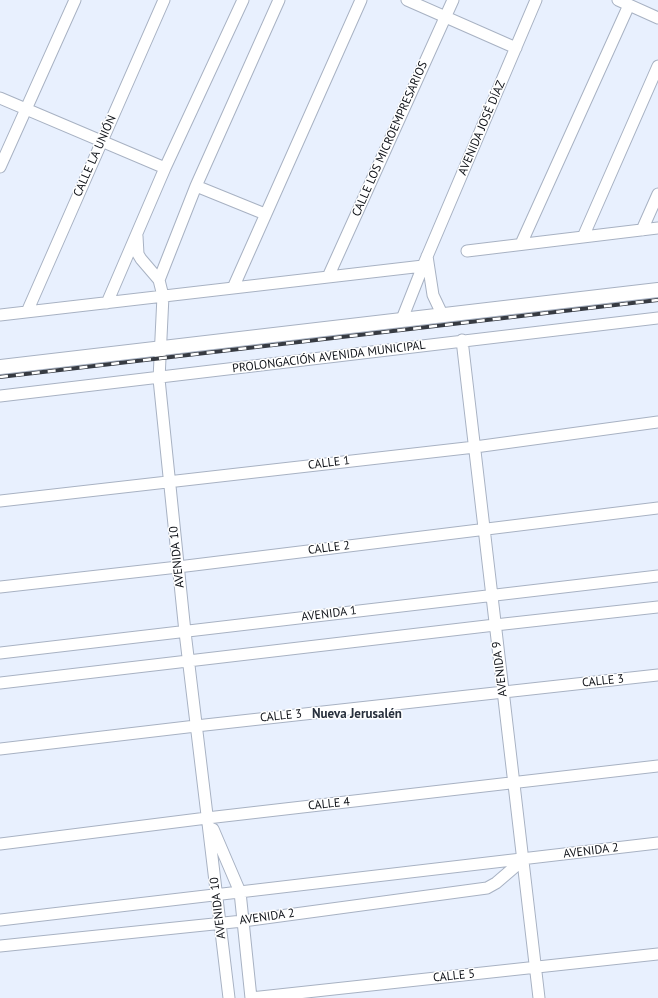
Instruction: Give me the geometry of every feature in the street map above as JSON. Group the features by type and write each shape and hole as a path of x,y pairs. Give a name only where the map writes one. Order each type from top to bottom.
{"main road":[{"path":"0,367 442,314 658,290"}],"street":[{"path":"0,167 75,0"},
{"name":"CALLE LA UNIÓN","path":"27,312 164,0"},
{"path":"107,303 165,168 243,0"},
{"path":"137,234 138,254 141,260 159,280 196,186 279,0"},
{"path":"233,288 361,0"},
{"path":"407,0 516,48"},
{"name":"CALLE LOS MICROEMPRESARIOS","path":"328,277 453,0"},
{"name":"AVENIDA JOSÉ DÍAZ","path":"402,319 425,261 536,0"},
{"path":"618,0 658,18"},
{"path":"521,244 629,5"},
{"path":"583,237 658,66"},
{"path":"0,98 165,168"},
{"path":"196,186 266,214"},
{"path":"642,230 658,194"},
{"path":"467,251 658,228"},
{"path":"0,315 328,277 425,261 433,295 442,314"},
{"name":"AVENIDA 10","path":"159,280 163,296 159,379 188,661 229,998"},
{"name":"PROLONGACIÓN AVENIDA MUNICIPAL","path":"0,396 159,379 462,340 658,318"},
{"name":"AVENIDA 9","path":"462,340 524,859 539,998"},
{"name":"CALLE 1","path":"0,501 475,447 658,422"},
{"name":"CALLE 2","path":"0,586 178,568 484,528 658,508"},
{"name":"AVENIDA 1","path":"0,653 658,576"},
{"path":"0,683 495,625 658,608"},
{"name":"CALLE 3","path":"0,749 196,726 658,676"},
{"name":"CALLE 4","path":"0,844 208,818 658,766"},
{"name":"AVENIDA 10","path":"208,818 240,892 251,998"},
{"name":"AVENIDA 2","path":"0,920 658,843"},
{"name":"AVENIDA 2","path":"0,946 243,921 487,888 496,883 524,859"},
{"name":"CALLE 5","path":"251,998 658,954"}],"railway":[{"path":"0,377 658,300"}],"district":[{"name":"Nueva Jerusalén","path":"357,714"}]}
